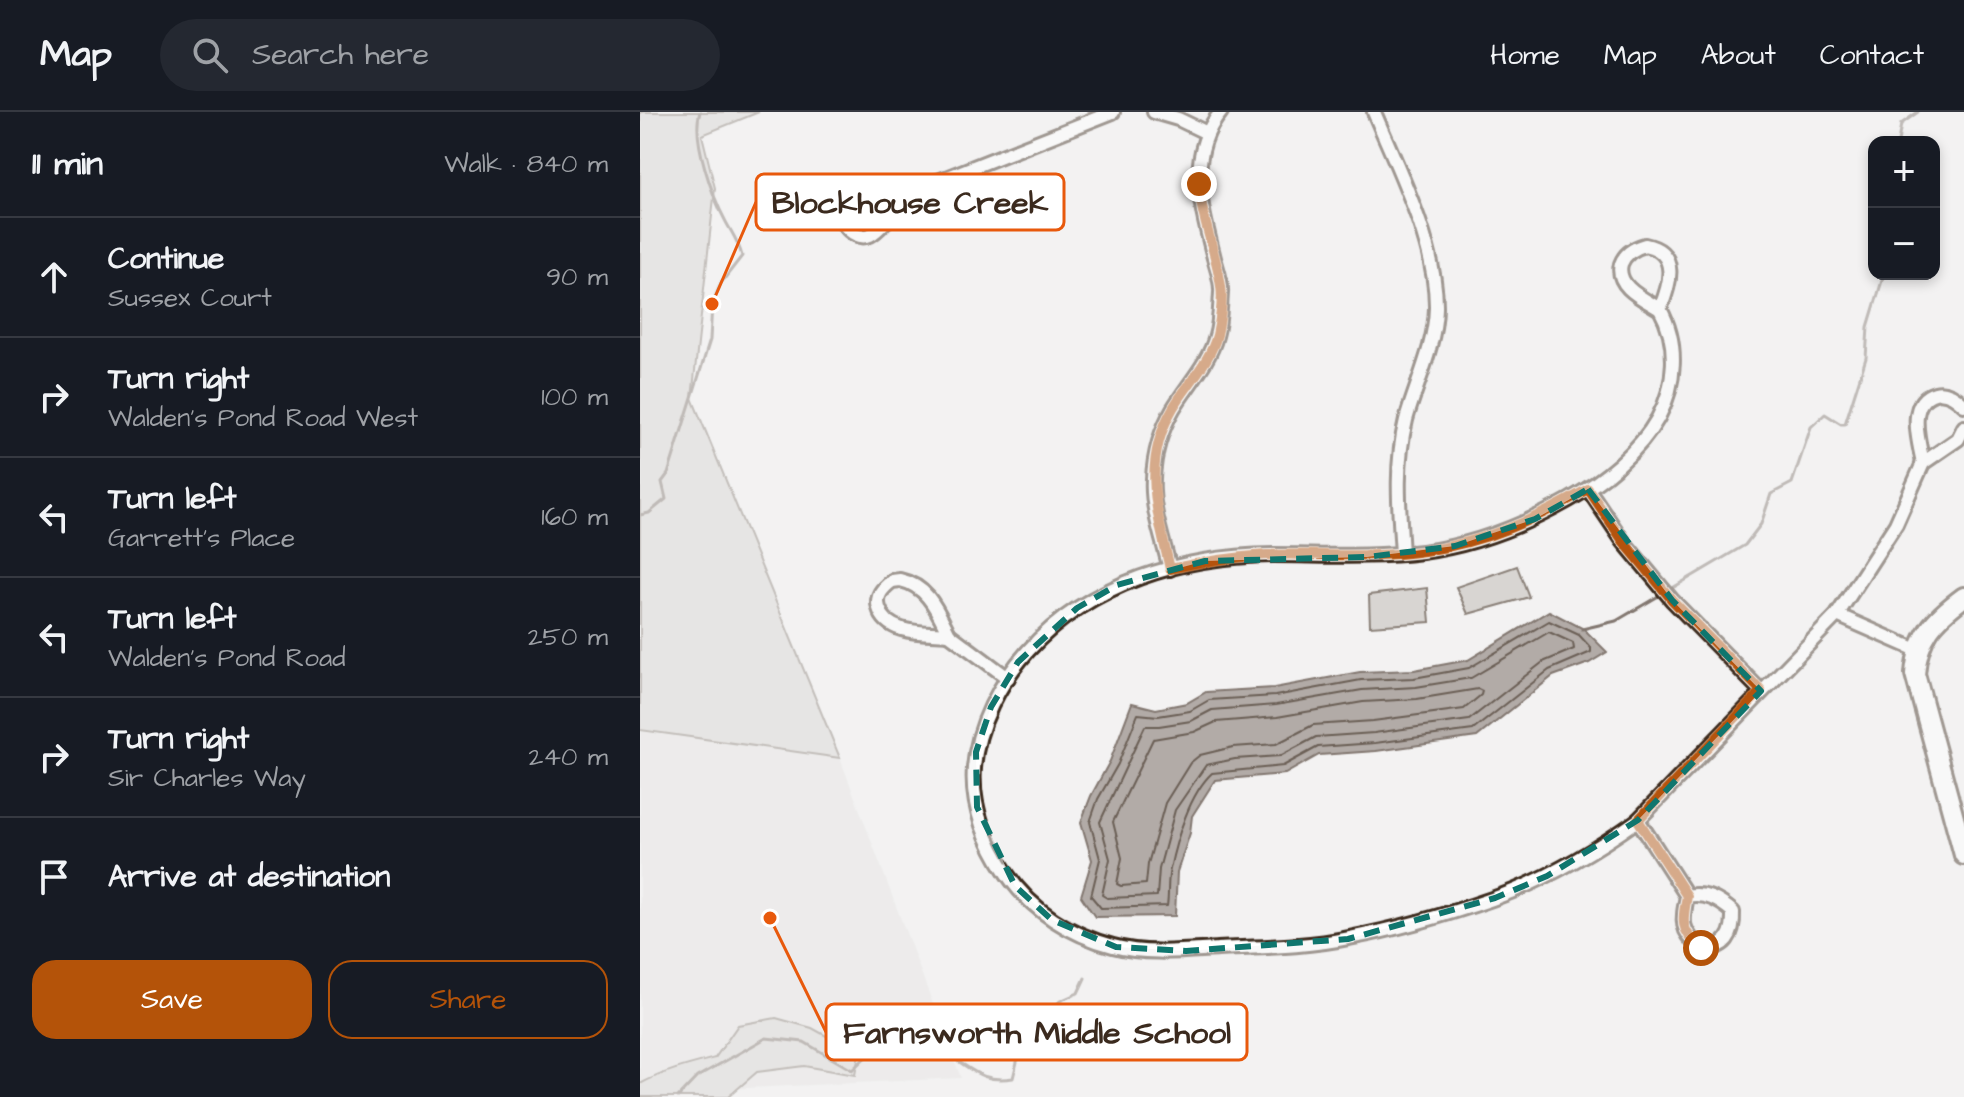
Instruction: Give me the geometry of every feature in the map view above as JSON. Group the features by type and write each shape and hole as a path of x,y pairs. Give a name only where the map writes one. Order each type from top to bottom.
{"street":[{"path":"910,192 878,185 858,185 839,200 838,216 848,229 870,235 910,192 1113,112"},
{"path":"1154,112 1207,133"},
{"path":"1170,569 1153,497 1153,482 1157,448 1172,410 1213,343 1222,289 1200,202 1199,170 1207,133 1221,112"},
{"path":"1374,112 1431,259 1436,307 1434,328 1406,421 1398,461 1402,553"},
{"path":"1660,309 1668,291 1671,268 1668,259 1659,250 1640,246 1623,259 1621,279 1633,292 1660,309 1671,338 1674,365 1666,403 1653,427 1635,449 1588,489 1535,519 1507,531 1455,546 1367,557 1269,555 1205,561 1170,569 1117,585 1077,608 1036,642 1008,678 991,707 976,752 973,774 981,823 999,862 1015,886 1040,910 1076,934 1116,947 1186,951 1294,946 1348,939 1495,898 1547,876 1607,842 1638,820 1837,615 1896,524 1923,463 1958,439 1964,427"},
{"path":"1923,463 1917,431 1919,406 1939,392 1964,405"},
{"path":"1588,489 1623,541 1672,600 1761,691"},
{"path":"949,634 905,631 892,625 883,617 878,605 882,589 892,581 900,580 910,582 925,592 935,604 949,634 1008,678"},
{"path":"1964,597 1926,632 1917,650 1915,674 1964,855"},
{"path":"1837,615 1917,650"},
{"path":"1638,820 1687,896 1683,924 1688,938 1701,948 1720,947 1729,939 1734,925 1733,912 1720,901 1707,896 1687,896"}],"highlighted area":[{"path":"1588,489 1672,600 1761,691 1638,820 1547,876 1495,898 1348,939 1186,951 1116,947 1052,920 1015,886 977,807 976,752 991,707 1018,662 1077,608 1117,585 1205,561 1367,557 1455,546 1535,519"}],"shaded area":[{"path":"640,112 759,112 702,135 715,188 692,398 840,758 640,730"},
{"path":"1517,566 1529,597 1468,614 1456,587"},
{"path":"1427,588 1430,622 1370,626 1369,595"},
{"path":"640,730 840,758 961,1078 640,1093"},
{"path":"776,1018 812,1028 859,1054 855,1075 804,1066 757,1072 728,1097 640,1097 640,1084 667,1072 715,1058 738,1025"}],"water":[{"path":"1549,611 1584,629 1607,652 1589,663 1553,676 1477,737 1376,751 1319,755 1285,774 1215,780 1192,816 1190,833 1177,872 1175,916 1095,917 1081,896 1092,860 1081,822 1110,761 1132,703 1156,709 1187,703 1206,692 1274,688 1360,672 1414,670 1468,660"}],"waterway":[{"path":"640,515 649,513 666,499 662,482 668,474 710,340 712,304 721,283 742,256 715,198 705,168 698,137 700,112"},
{"path":"1899,136 1901,124 1918,112"},
{"path":"1669,590 1745,545 1761,524 1771,494 1792,483 1811,427 1825,414 1845,424 1866,358 1868,327 1882,280"},
{"path":"1582,629 1616,621 1662,594"},
{"path":"678,1097 697,1077 766,1038 804,1042 852,1070 892,1032 899,1033 907,1045 944,1053 983,1076 1013,1078 1022,1042 1060,1001 1078,993 1085,978"}],"place":[{"name":"Blockhouse Creek","path":"712,304"},
{"name":"Farnsworth Middle School","path":"770,918"}],"route":[{"path":"1199,184 1200,202 1222,289 1216,336 1210,351 1172,410 1157,448 1153,497 1170,569 1238,557 1367,557 1455,546 1507,531 1535,519 1588,489 1623,541 1672,600 1761,691 1638,820 1687,896 1683,924 1688,938 1701,948"}]}
